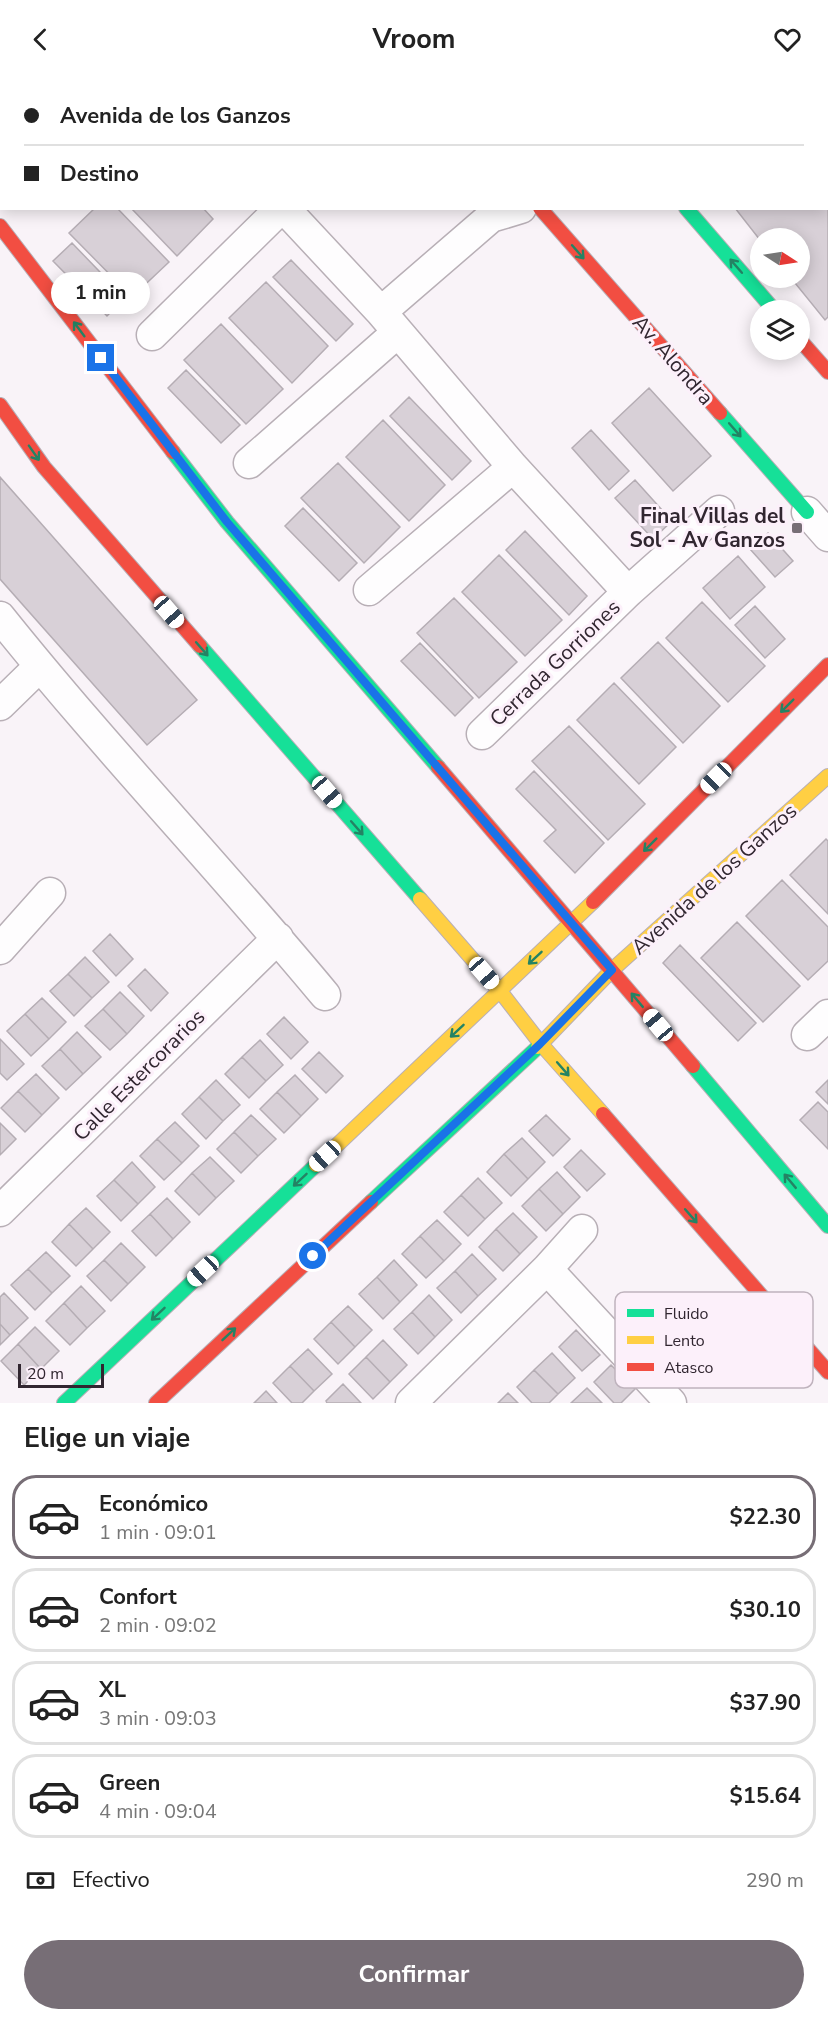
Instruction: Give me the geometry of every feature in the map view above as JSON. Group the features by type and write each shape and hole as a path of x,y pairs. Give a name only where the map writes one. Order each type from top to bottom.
{"main road":[{"name":"Av. Alondra","path":"542,210 807,512"},
{"path":"688,210 765,300"},
{"path":"1,230 227,522 612,970 828,1226"},
{"path":"810,351 828,372"},
{"path":"0,405 44,467 500,991 540,1044 758,1292"},
{"path":"64,1403 571,924 828,665"},
{"name":"Avenida de los Ganzos","path":"156,1403 540,1044 612,970 828,776"},
{"path":"813,1355 828,1372"}],"street":[{"name":"Cerrada Gorriones","path":"152,335 280,210"},
{"name":"Cerrada Gorriones","path":"284,210 390,322 513,468 628,592"},
{"path":"249,463 491,217 514,210"},
{"path":"369,590 513,468"},
{"name":"Cerrada Gorriones","path":"482,734 628,592 719,511"},
{"path":"807,512 828,536"},
{"path":"0,617 325,995"},
{"path":"0,705 40,666"},
{"path":"0,949 50,893"},
{"name":"Calle Estercorarios","path":"0,1211 278,938"},
{"path":"807,1035 828,1015"},
{"path":"411,1403 547,1269 582,1230"},
{"path":"547,1269 615,1344"},
{"path":"654,1388 666,1401"}],"building":[{"path":"93,210 119,210 169,262 132,297 69,233"},
{"path":"133,210 205,210 213,219 177,256"},
{"path":"737,210 828,210 828,317 825,320 799,288 810,288 810,228 751,228"},
{"path":"72,243 125,298 107,316 53,261"},
{"path":"291,260 353,324 336,341 273,277"},
{"path":"266,282 328,346 292,383 229,318"},
{"path":"221,324 283,389 246,424 184,360"},
{"path":"186,370 240,425 221,443 168,388"},
{"path":"649,388 711,456 673,491 612,423"},
{"path":"409,397 471,461 452,480 390,416"},
{"path":"383,420 445,485 409,521 346,457"},
{"path":"591,430 629,471 609,490 572,448"},
{"path":"338,463 400,527 364,563 301,498"},
{"path":"0,477 197,700 147,745 0,579"},
{"path":"635,480 672,521 653,539 615,498"},
{"path":"303,508 357,563 339,581 285,526"},
{"path":"525,531 587,596 569,615 506,550"},
{"path":"768,533 793,561 775,577 750,549"},
{"path":"499,555 562,620 525,656 462,592"},
{"path":"738,556 765,587 730,619 703,588"},
{"path":"454,598 517,662 479,698 417,633"},
{"path":"702,602 765,666 728,702 666,638"},
{"path":"755,606 785,639 765,658 735,625"},
{"path":"658,642 720,706 683,743 621,678"},
{"path":"420,643 473,698 455,716 401,661"},
{"path":"614,683 676,747 639,784 577,720"},
{"path":"569,726 645,804 608,840 532,761"},
{"path":"534,771 604,843 575,873 544,841 556,830 516,789"},
{"path":"826,839 828,841 828,914 790,875"},
{"path":"782,880 828,927 828,961 808,980 746,916"},
{"path":"737,922 800,986 763,1022 701,958"},
{"path":"110,934 133,959 116,976 93,951"},
{"path":"680,945 756,1023 738,1041 663,963"},
{"path":"85,957 109,982 92,998 68,974"},
{"path":"145,969 168,993 151,1011 128,986"},
{"path":"68,974 92,998 74,1016 50,991"},
{"path":"120,992 144,1016 127,1034 103,1009"},
{"path":"42,998 66,1022 49,1039 25,1014"},
{"path":"103,1009 127,1034 110,1050 85,1026"},
{"path":"25,1014 49,1039 31,1056 7,1031"},
{"path":"284,1017 308,1042 291,1059 267,1034"},
{"path":"77,1032 101,1057 83,1074 60,1049"},
{"path":"0,1039 24,1064 7,1080 0,1073"},
{"path":"260,1040 283,1065 266,1081 242,1057"},
{"path":"60,1049 83,1074 66,1090 42,1066"},
{"path":"319,1052 343,1076 326,1093 302,1069"},
{"path":"242,1057 266,1081 249,1098 225,1074"},
{"path":"36,1074 59,1098 42,1115 18,1091"},
{"path":"295,1075 318,1099 301,1116 277,1092"},
{"path":"216,1080 240,1105 223,1121 199,1097"},
{"path":"828,1080 828,1104 816,1092"},
{"path":"18,1091 42,1115 25,1132 1,1108"},
{"path":"277,1092 301,1116 284,1133 260,1109"},
{"path":"199,1097 223,1121 206,1139 182,1114"},
{"path":"818,1102 828,1112 828,1149 800,1120"},
{"path":"251,1115 276,1139 258,1156 234,1132"},
{"path":"546,1115 570,1139 553,1156 529,1131"},
{"path":"175,1122 199,1146 182,1163 157,1139"},
{"path":"0,1123 16,1139 0,1155"},
{"path":"234,1132 258,1156 241,1173 217,1149"},
{"path":"522,1138 545,1162 528,1179 504,1154"},
{"path":"157,1139 182,1163 164,1180 140,1156"},
{"path":"581,1150 605,1174 587,1191 564,1167"},
{"path":"504,1154 528,1179 511,1196 487,1172"},
{"path":"210,1157 234,1181 216,1198 192,1173"},
{"path":"132,1162 155,1187 138,1204 114,1180"},
{"path":"557,1172 580,1197 563,1214 539,1189"},
{"path":"192,1173 216,1198 199,1215 175,1191"},
{"path":"478,1178 502,1203 485,1219 461,1195"},
{"path":"114,1180 138,1204 121,1221 97,1196"},
{"path":"539,1189 563,1214 546,1231 522,1206"},
{"path":"461,1195 485,1219 468,1236 444,1212"},
{"path":"167,1198 190,1222 173,1239 150,1214"},
{"path":"86,1208 110,1232 93,1249 69,1224"},
{"path":"513,1213 537,1237 520,1254 496,1229"},
{"path":"150,1214 173,1239 156,1256 132,1231"},
{"path":"437,1220 461,1244 444,1261 420,1236"},
{"path":"69,1224 93,1249 76,1266 52,1242"},
{"path":"496,1229 520,1254 503,1271 479,1247"},
{"path":"420,1236 444,1261 426,1278 402,1254"},
{"path":"121,1243 145,1267 128,1284 104,1260"},
{"path":"46,1252 70,1276 52,1293 28,1269"},
{"path":"472,1254 496,1279 478,1296 455,1271"},
{"path":"104,1260 128,1284 111,1301 87,1276"},
{"path":"394,1260 417,1285 400,1302 377,1277"},
{"path":"28,1269 52,1293 35,1310 11,1285"},
{"path":"455,1271 478,1296 461,1313 437,1288"},
{"path":"377,1277 400,1302 383,1319 359,1294"},
{"path":"81,1286 105,1311 87,1328 64,1303"},
{"path":"4,1293 28,1318 10,1335 0,1324 0,1297"},
{"path":"429,1295 452,1320 435,1337 412,1312"},
{"path":"64,1303 87,1328 70,1345 46,1321"},
{"path":"348,1306 372,1330 355,1347 331,1322"},
{"path":"412,1312 435,1337 418,1354 394,1329"},
{"path":"331,1322 355,1347 338,1364 314,1339"},
{"path":"0,1324 10,1335 0,1345"},
{"path":"35,1327 59,1351 41,1369 18,1344"},
{"path":"576,1330 600,1355 582,1371 559,1347"},
{"path":"383,1340 407,1365 390,1382 366,1357"},
{"path":"18,1344 41,1369 24,1385 1,1361"},
{"path":"308,1349 332,1374 314,1391 290,1366"},
{"path":"552,1353 575,1378 558,1394 534,1370"},
{"path":"366,1357 390,1382 373,1399 349,1374"},
{"path":"611,1365 615,1369 615,1388 635,1389 621,1403 614,1403 594,1382"},
{"path":"290,1366 314,1391 302,1403 292,1403 273,1383"},
{"path":"534,1370 558,1394 549,1403 532,1403 517,1387"},
{"path":"343,1384 361,1403 327,1403 326,1401"},
{"path":"587,1388 602,1403 571,1403"},
{"path":"266,1391 277,1403 254,1403"},
{"path":"508,1393 518,1403 498,1403"}],"traffic: fast":[{"path":"688,210 765,300"},
{"path":"720,413 807,512"},
{"path":"173,452 227,522 438,767"},
{"path":"200,646 420,899"},
{"path":"371,1202 538,1047"},
{"path":"693,1066 828,1226"},
{"path":"64,1403 316,1165"}],"traffic: slow":[{"path":"538,1047 612,970 828,776"},
{"path":"420,899 500,991 541,1044 603,1114"},
{"path":"316,1165 593,902"}],"traffic: jam":[{"path":"542,210 720,413"},
{"path":"0,226 173,452"},
{"path":"810,351 828,372"},
{"path":"0,405 44,467 200,646"},
{"path":"593,902 828,665"},
{"path":"438,767 693,1066"},
{"path":"603,1114 758,1292"},
{"path":"156,1403 371,1202"},
{"path":"813,1355 828,1372"}],"place":[{"name":"Final Villas del Sol - Av Ganzos","path":"797,528"}],"route":[{"path":"101,358 227,522 612,970 540,1044 313,1256"}]}
